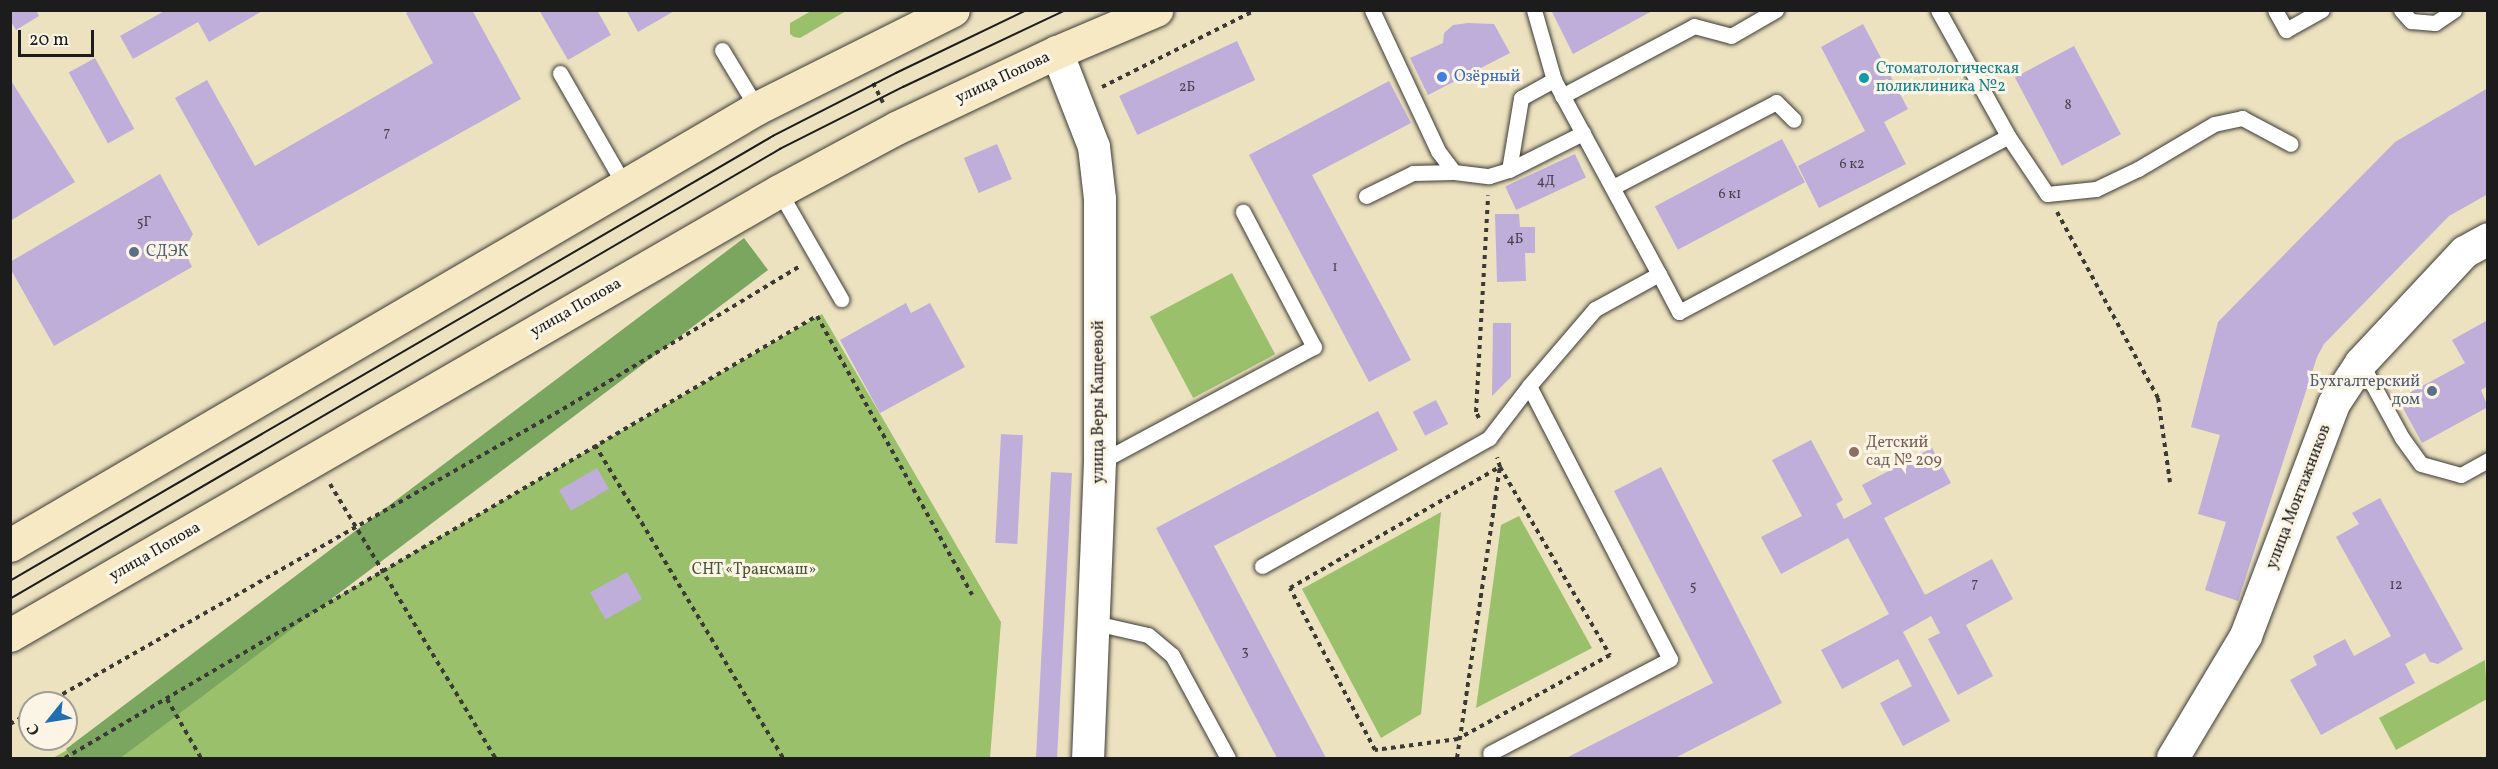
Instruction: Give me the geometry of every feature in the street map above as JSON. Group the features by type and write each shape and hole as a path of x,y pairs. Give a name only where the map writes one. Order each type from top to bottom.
{"main road":[{"path":"10,545 757,108 859,57 917,18 953,10"},
{"name":"улица Попова","path":"10,635 779,191 896,128 1057,52 1156,10"}],"street":[{"name":"улица Веры Кащеевой","path":"1057,52 1094,147 1100,199 1100,462 1088,759"},
{"name":"улица Монтажников","path":"2173,759 2246,636 2334,404 2361,363 2465,252 2487,239"}],"lane":[{"path":"1372,10 1438,151 1454,172"},
{"path":"1534,10 1554,80 1679,312 2008,136"},
{"path":"1562,96 1694,26 1731,36 1776,10"},
{"path":"2275,10 2286,30 2322,10"},
{"path":"2401,10 2411,21 2435,23 2454,10"},
{"path":"1940,11 2008,136 2047,194 2096,189 2138,169 2214,124 2242,118 2291,144"},
{"path":"722,50 757,108"},
{"path":"560,73 625,186"},
{"path":"1509,170 1521,98 1554,80"},
{"path":"1613,187 1776,102 1794,120"},
{"path":"1366,196 1413,173 1454,172 1489,176 1509,170 1583,133"},
{"path":"779,191 841,299"},
{"path":"1100,462 1314,347 1243,212"},
{"path":"1262,566 1490,438 1529,386 1595,309 1659,274"},
{"path":"2361,363 2402,438 2421,465 2461,475 2487,460"},
{"path":"1490,753 1670,659 1529,386"},
{"path":"1095,623 1148,635 1172,655 1228,759"}],"path":[{"path":"859,57 896,128"},
{"path":"2047,194 2158,398 2170,482"},
{"path":"68,691 562,409 816,256"},
{"path":"65,759 817,316 972,595"},
{"path":"595,445 783,759"},
{"path":"315,459 384,570 495,759"},
{"path":"1500,466 1610,655 1458,740 1375,750 1290,588 1500,466"},
{"path":"167,699 201,759"}],"green space":[{"path":"811,11 846,11 800,38 790,34 790,23"},
{"path":"744,238 768,270 120,758 73,758 68,751 78,751 78,740"},
{"path":"1232,273 1275,354 1193,398 1150,317"},
{"name":"СНТ «Трансмаш»","path":"822,314 1001,622 990,758 53,758 65,751 78,751 78,744 384,570"},
{"path":"1441,512 1421,714 1381,738 1302,589"},
{"path":"1519,516 1592,648 1476,708 1501,525"},
{"path":"2485,660 2487,699 2396,750 2379,718"}],"building":[{"path":"10,10 36,10 39,16 16,30 10,20"},
{"path":"166,10 264,10 209,42 198,22 133,59 120,36"},
{"path":"411,10 472,10 521,99 258,246 175,98 207,80 255,166 433,63 406,13"},
{"path":"539,10 597,10 611,35 568,60"},
{"path":"626,10 676,10 638,32"},
{"path":"1551,10 1654,10 1573,54"},
{"name":"Озёрный","path":"1494,24 1510,53 1428,95 1410,58 1443,43 1444,33 1453,25"},
{"path":"1863,24 1908,109 1884,122 1906,164 1819,208 1798,166 1865,131 1821,47"},
{"path":"1237,41 1255,80 1137,135 1119,96"},
{"path":"2074,46 2121,134 2062,166 2015,77"},
{"path":"95,58 134,129 108,143 69,73"},
{"path":"10,79 75,182 10,221"},
{"path":"1389,81 1411,123 1312,175 1411,360 1369,382 1249,155"},
{"path":"2488,88 2488,194 2449,216 2324,344 2317,357 2238,601 2205,590 2226,522 2198,514 2220,435 2191,427 2218,322 2395,142"},
{"path":"1782,139 1805,182 1678,250 1655,207"},
{"path":"997,144 1012,179 979,193 964,158"},
{"path":"1575,154 1586,178 1516,210 1505,187"},
{"path":"160,174 193,234 184,250 192,267 54,346 10,268 10,262"},
{"path":"1495,214 1519,214 1520,227 1535,227 1535,253 1525,253 1526,281 1497,282"},
{"path":"906,303 911,313 930,303 965,367 880,413 840,340"},
{"path":"2488,320 2488,386 2481,390 2488,407 2422,443 2398,399 2465,363 2452,340"},
{"path":"1493,323 1511,323 1511,377 1492,396"},
{"path":"1436,400 1448,424 1425,436 1413,412"},
{"path":"1378,411 1398,450 1214,546 1326,758 1277,758 1156,528"},
{"path":"1001,434 1023,435 1017,544 995,543"},
{"path":"1811,440 1843,500 1836,504 1844,519 1872,504 1862,485 1932,448 1951,483 1884,518 1925,595 1992,559 2013,599 1966,625 1993,676 1958,695 1928,639 1940,633 1931,616 1903,632 1950,721 1903,746 1880,703 1912,686 1898,659 1842,689 1821,650 1889,614 1848,538 1781,574 1761,537 1802,516 1772,460"},
{"path":"1661,467 1782,703 1675,758 1566,758 1713,683 1614,491"},
{"path":"597,468 609,489 571,511 559,490"},
{"path":"1051,472 1072,473 1057,758 1036,758"},
{"path":"2380,498 2463,649 2438,664 2430,662 2425,653 2405,664 2415,683 2321,735 2290,680 2317,665 2313,656 2345,639 2354,656 2391,636 2336,537 2359,524 2352,513"},
{"path":"627,572 642,599 605,619 590,592"}],"tram line":[{"path":"10,581 773,136 1027,10"},
{"path":"10,599 780,149 903,87 1066,10"}],"place":[{"name":"Озёрный","path":"1442,77"},
{"name":"Стоматологическая поликлиника №2","path":"1864,78"},
{"name":"СДЭК","path":"134,252"},
{"name":"Бухгалтерский дом","path":"2432,391"},
{"name":"Детский сад № 209","path":"1854,452"}]}
